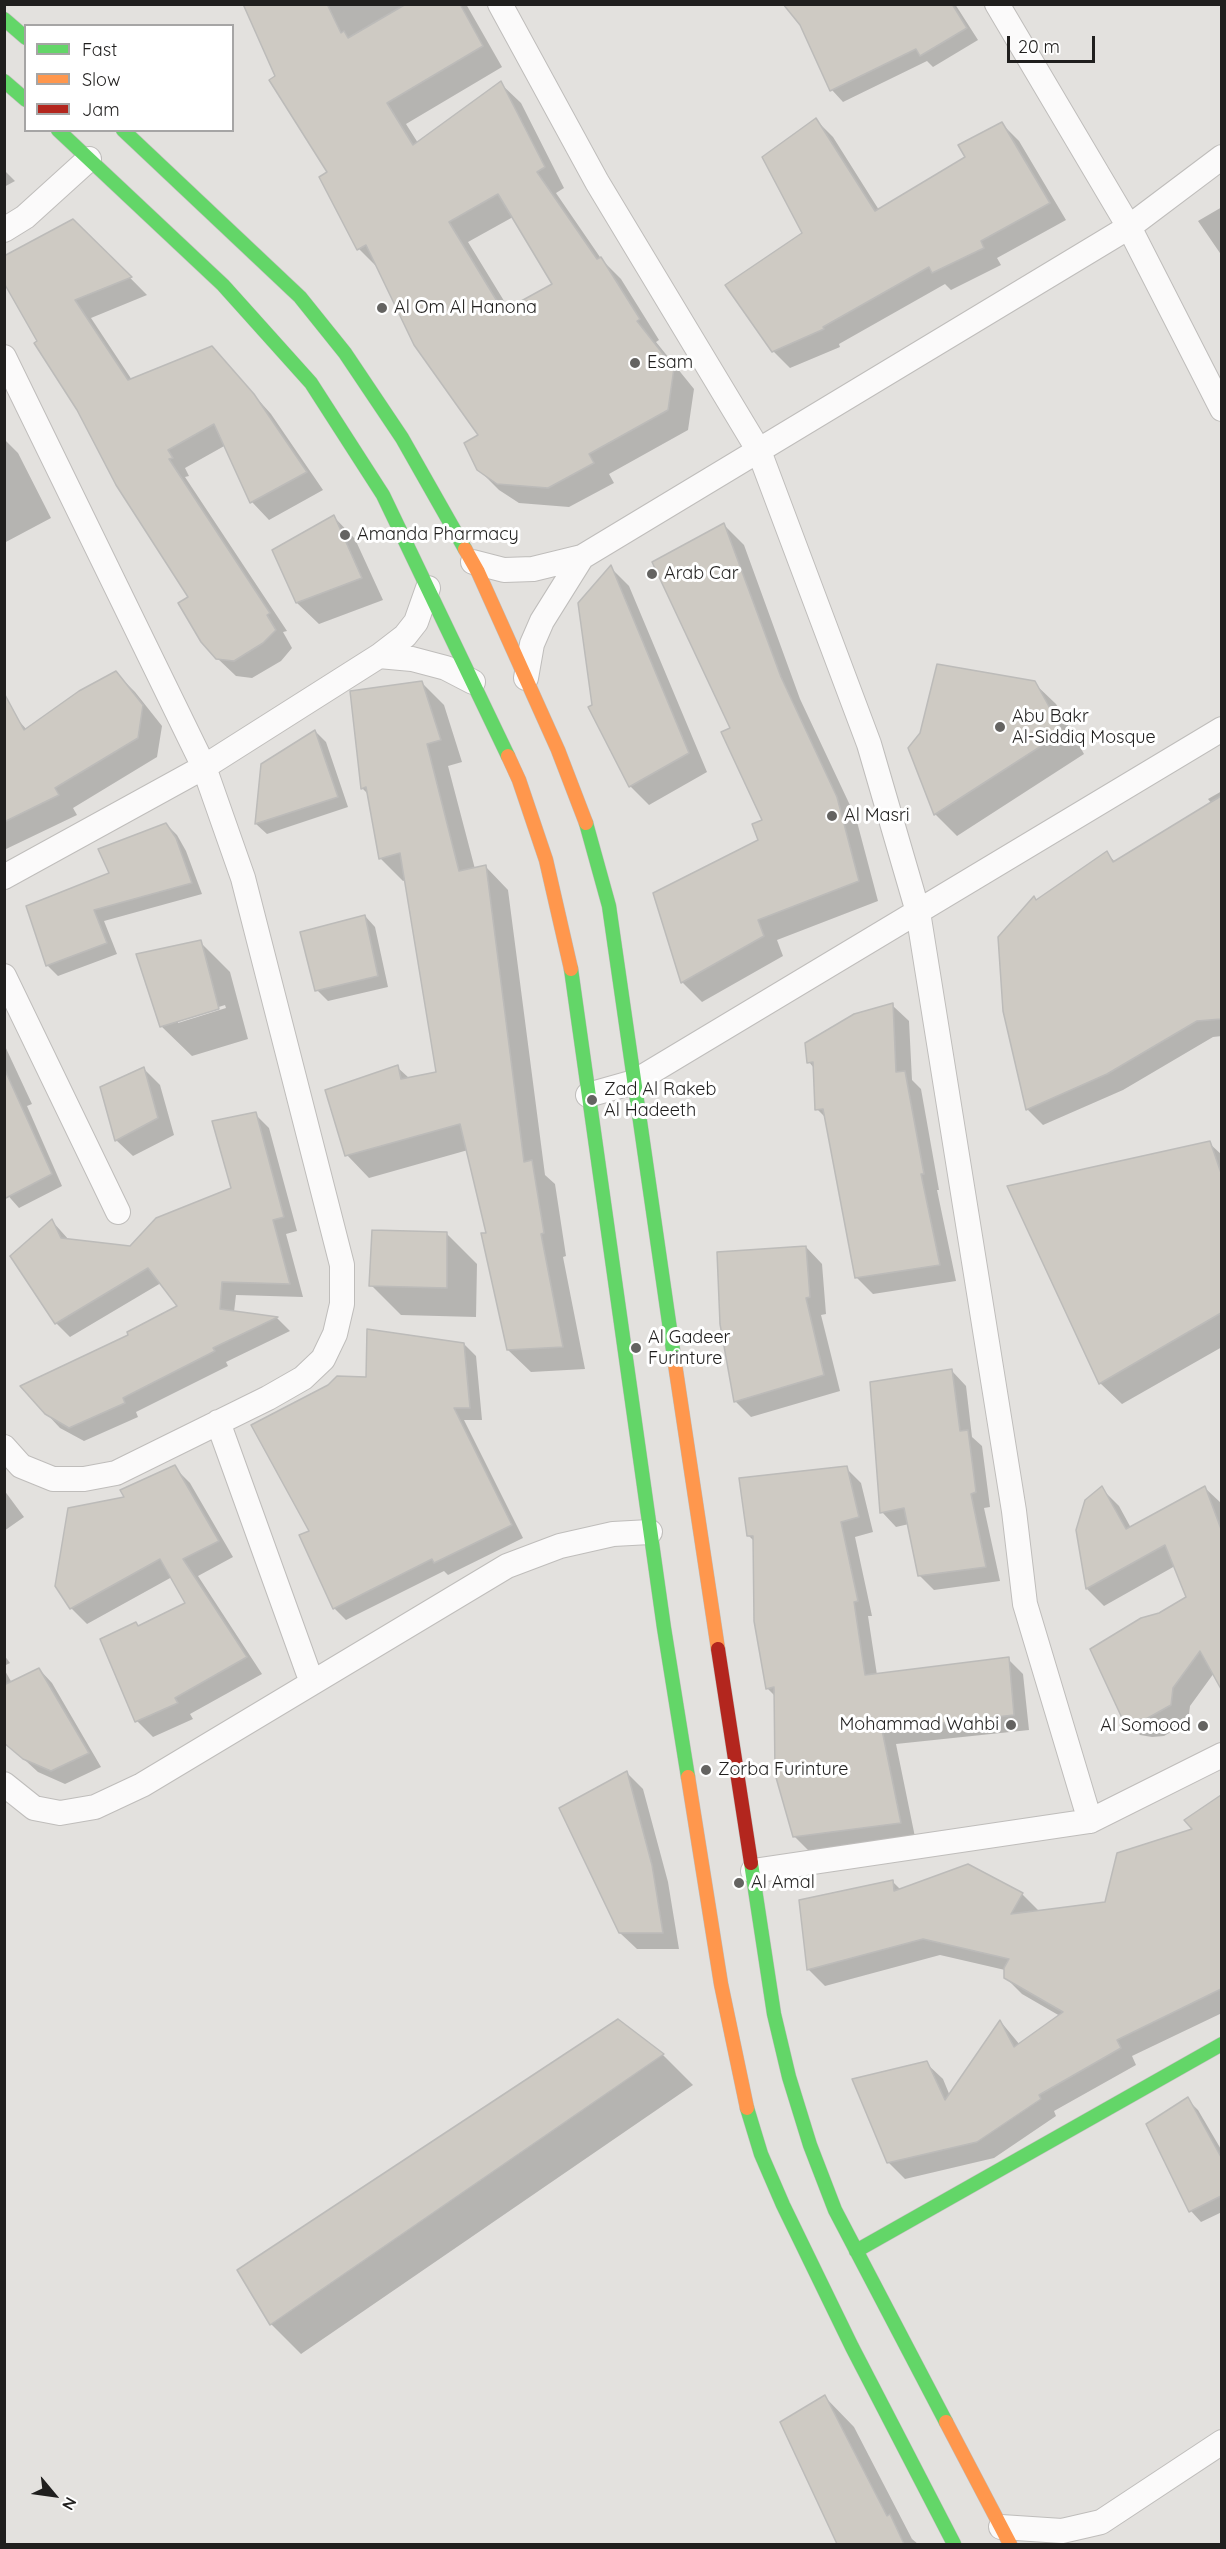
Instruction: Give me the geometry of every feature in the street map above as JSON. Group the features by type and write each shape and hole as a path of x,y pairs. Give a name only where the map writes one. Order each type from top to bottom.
{"main road":[{"path":"4,19 24,36"},
{"path":"4,81 24,98"},
{"path":"60,132 223,285 311,383 383,495 519,780 546,860 569,958 650,1532 721,1984 743,2093 761,2154 852,2347 954,2544"},
{"path":"125,132 300,297 345,353 402,438 473,562 558,750 587,824 609,906 774,2014 789,2077 810,2145 835,2210 1006,2536"},
{"path":"856,2251 1221,2044"}],"street":[{"path":"500,4 597,182 759,451 869,744 918,912 1014,1511 1025,1604 1090,1821"},
{"path":"997,4 1129,227 1221,409"},
{"path":"473,562 504,570 533,569 582,556 1129,227 1221,157"},
{"path":"4,231 25,217 88,159"},
{"path":"4,357 204,767 243,878 342,1265 342,1304 335,1334 323,1359 303,1378 116,1473 84,1479 53,1479 21,1466 4,1447"},
{"path":"526,678 532,644 542,621 582,556"},
{"path":"4,877 204,767 379,656 405,636 416,622 428,588"},
{"path":"379,656 412,659 446,668 473,682"},
{"path":"588,1095 634,1082 1221,729"},
{"path":"4,976 118,1212"},
{"path":"218,1422 312,1683"},
{"path":"4,1784 34,1808 60,1813 95,1807 142,1785 507,1566 560,1546 613,1534 650,1532"},
{"path":"753,1871 1090,1821 1221,1755"},
{"path":"1006,2536 1062,2531 1101,2522 1221,2442"},
{"path":"1086,2544 1101,2522"}],"building":[{"path":"243,4 327,4 341,33 344,31 348,38 406,4 460,4 483,46 387,103 413,145 501,81 545,167 537,172 597,259 601,257 640,319 637,321 674,368 668,410 589,454 594,463 548,488 497,484 477,470 464,443 478,435 414,345 366,245 357,250 319,177 327,172 269,80 275,76","holes":["498,194 552,284 503,311 449,222"]},
{"path":"783,4 952,4 967,28 920,56 916,49 830,91 800,25"},
{"path":"816,118 875,211 965,157 958,145 1002,122 1050,203 981,241 984,248 932,273 929,267 823,327 824,329 772,352 725,285 802,233 762,157"},
{"path":"73,219 132,277 75,300 128,380 212,346 254,394 307,472 250,503 214,424 168,450 173,458 169,459 270,613 267,615 276,630 263,643 234,661 216,659 201,642 178,603 188,597 116,485 77,410 34,343 37,341 4,283 4,256"},
{"path":"334,515 362,578 296,603 272,550"},
{"path":"724,523 781,677 837,797 859,881 758,920 764,936 681,983 653,893 758,840 752,824 762,820 721,732 730,728 652,562"},
{"path":"611,565 689,753 629,787 588,707 592,705 578,603"},
{"path":"937,664 1035,681 1063,732 934,815 908,748 920,733"},
{"path":"116,671 143,705 138,738 55,788 59,795 4,822 4,693 24,730 79,691"},
{"path":"422,681 441,740 427,744 459,871 486,865 524,1162 532,1160 544,1233 541,1234 563,1347 507,1350 481,1233 486,1233 460,1124 345,1156 325,1090 398,1065 401,1079 436,1072 400,853 379,859 366,787 361,789 350,691"},
{"path":"315,730 338,797 255,824 261,764"},
{"path":"1221,796 1221,1019 1197,1021 1107,1074 1026,1110 1003,1011 998,937 1034,896 1036,900 1107,851 1113,862"},
{"path":"166,823 176,838 192,883 94,910 107,943 46,966 26,906 109,873 98,849"},
{"path":"365,915 378,976 315,991 300,932"},
{"path":"201,940 219,1009 160,1027 136,954"},
{"path":"893,1003 896,1072 905,1071 924,1174 921,1174 940,1265 855,1278 823,1109 815,1110 813,1062 807,1063 805,1043 854,1014"},
{"path":"144,1067 158,1118 115,1141 100,1087"},
{"path":"4,1068 52,1174 4,1199"},
{"path":"256,1112 284,1217 273,1220 290,1284 222,1282 220,1309 278,1317 213,1348 215,1351 123,1398 125,1403 69,1428 45,1414 20,1386 128,1335 127,1332 177,1306 148,1268 55,1324 10,1256 52,1219 61,1238 130,1246 156,1218 231,1188 212,1121"},
{"path":"1210,1141 1221,1173 1221,1313 1099,1384 1007,1186"},
{"path":"372,1230 447,1232 447,1288 369,1286"},
{"path":"806,1246 810,1297 806,1298 824,1375 734,1402 720,1324 717,1252"},
{"path":"367,1329 464,1343 470,1408 454,1408 512,1525 434,1563 432,1559 333,1609 299,1535 309,1531 251,1425 328,1385 337,1376 366,1377"},
{"path":"952,1369 960,1431 968,1430 976,1492 971,1494 986,1567 918,1576 904,1508 880,1513 870,1382"},
{"path":"175,1465 219,1541 183,1559 247,1657 175,1698 178,1703 135,1722 100,1639 136,1622 138,1626 185,1603 160,1559 70,1609 55,1586 68,1508 124,1497 120,1490"},
{"path":"847,1466 859,1517 841,1522 858,1601 854,1602 865,1675 1009,1657 1014,1715 882,1730 901,1823 793,1837 775,1774 774,1687 766,1689 754,1621 753,1536 747,1536 739,1478"},
{"path":"1102,1486 1126,1529 1205,1486 1221,1529 1221,1689 1200,1651 1173,1688 1171,1705 1146,1719 1122,1718 1090,1649 1141,1618 1159,1613 1186,1597 1165,1545 1086,1589 1076,1530 1085,1500"},
{"path":"39,1668 89,1753 51,1771 23,1759 4,1743 4,1685"},
{"path":"627,1771 652,1865 663,1933 619,1933 559,1808"},
{"path":"1221,1795 1221,1989 1117,2040 1121,2048 1039,2095 1041,2099 977,2142 887,2163 852,2079 927,2061 945,2100 1000,2020 1014,2047 1063,2012 1004,1978 1004,1968 1009,1959 923,1939 807,1970 799,1900 893,1880 894,1891 968,1864 1023,1893 1011,1914 1105,1902 1117,1853 1192,1829 1184,1820"},
{"path":"618,2019 664,2054 270,2325 237,2270"},
{"path":"1188,2097 1221,2157 1221,2196 1189,2212 1146,2124"},
{"path":"825,2395 887,2516 890,2514 904,2544 837,2544 780,2422"}],"traffic: fast":[{"path":"4,19 24,36"},
{"path":"4,81 24,98"},
{"path":"60,132 223,285 311,383 383,495 508,756"},
{"path":"125,132 300,297 345,353 402,438 465,549"},
{"path":"586,823 609,906 675,1364"},
{"path":"571,969 664,1628 688,1777"},
{"path":"751,1863 774,2014 789,2077 810,2145 835,2210 946,2422"},
{"path":"856,2251 1222,2044"},
{"path":"747,2108 761,2154 783,2205 852,2347 954,2544"}],"traffic: slow":[{"path":"465,549 478,572 558,750 586,823"},
{"path":"508,756 519,780 546,860 571,969"},
{"path":"675,1364 718,1649"},
{"path":"688,1777 721,1984 747,2108"},
{"path":"946,2422 1010,2544"}],"traffic: jam":[{"path":"718,1649 751,1863"}],"place":[{"name":"Al Om Al Hanona","path":"382,308"},
{"name":"Esam","path":"635,363"},
{"name":"Amanda Pharmacy","path":"345,535"},
{"name":"Arab Car","path":"652,574"},
{"name":"Abu Bakr Al-Siddiq Mosque","path":"1000,727"},
{"name":"Al Masri","path":"832,816"},
{"name":"Zad Al Rakeb Al Hadeeth","path":"592,1100"},
{"name":"Al Gadeer Furinture","path":"636,1348"},
{"name":"Mohammad Wahbi","path":"1011,1725"},
{"name":"Al Somood","path":"1203,1726"},
{"name":"Zorba Furinture","path":"706,1770"},
{"name":"Al Amal","path":"739,1883"}]}
